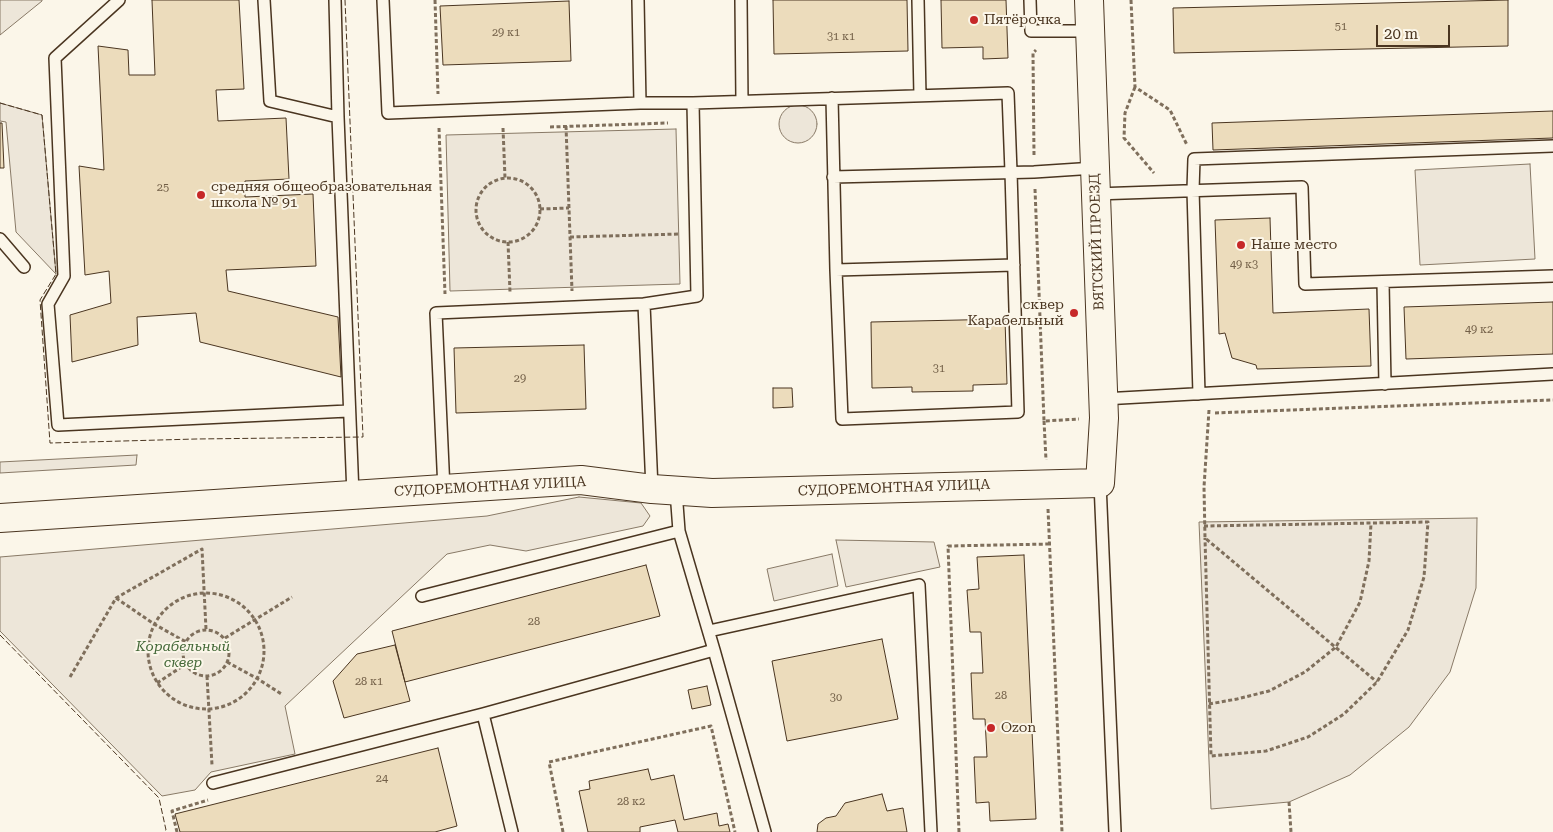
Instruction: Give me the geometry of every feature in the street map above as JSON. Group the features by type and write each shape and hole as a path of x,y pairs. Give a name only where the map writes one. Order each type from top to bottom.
{"street":[{"name":"ВЯТСКИЙ ПРОЕЗД","path":"1089,0 1104,418 1100,483"},
{"name":"СУДОРЕМОНТНАЯ УЛИЦА","path":"0,518 581,480 664,490 712,493 1100,483"}],"lane":[{"path":"119,0 55,58 64,276 48,304 58,425 348,410"},
{"path":"264,0 270,101 338,117"},
{"path":"335,0 348,410 353,495"},
{"path":"384,0 388,113 640,103 1008,93 1018,412 842,419 832,98"},
{"path":"638,0 640,103"},
{"path":"741,0 742,101"},
{"path":"918,0 920,96"},
{"path":"1030,0 1031,31 1090,31"},
{"path":"444,490 436,313 644,304 698,296 693,103"},
{"path":"1199,394 1193,190 1194,159 1553,146"},
{"path":"833,177 1011,172 1169,191 1302,187 1305,284 1383,283 1553,276"},
{"path":"0,239 24,267"},
{"path":"836,270 1014,265"},
{"path":"1383,283 1385,384"},
{"path":"644,304 664,490 679,531 709,631 765,832"},
{"path":"1103,399 1553,374"},
{"path":"1100,483 1115,832"},
{"path":"422,596 679,531"},
{"path":"709,631 919,585 931,832"},
{"path":"213,783 483,714 714,650"},
{"path":"483,714 512,832"}],"path":[{"path":"434,0 446,313"},
{"path":"1136,87 1125,113 1124,138 1169,191"},
{"path":"548,127 672,123"},
{"path":"566,126 572,292"},
{"path":"503,128 505,178"},
{"path":"494,129 512,128"},
{"path":"439,130 448,130"},
{"path":"505,178 516,178 529,186 538,198 540,208 539,219 534,228 528,236 519,241 508,242 488,235 480,227 476,217 479,195 486,186 495,180 505,178"},
{"path":"540,208 569,208"},
{"path":"570,237 685,233"},
{"path":"501,294 511,294 508,242"},
{"path":"563,292 581,292"},
{"path":"1044,421 1062,832"},
{"path":"1204,526 1428,522 1424,578 1408,630 1377,682 1344,714 1308,736 1266,751 1211,756 1205,538"},
{"path":"1209,704 1268,691 1305,672 1336,647 1360,602 1369,561 1371,523"},
{"path":"959,832 948,546 1050,544"},
{"path":"70,677 116,598 202,549 206,629"},
{"path":"204,592 219,594 234,599 246,608 256,620 262,634 263,664 258,678 249,691 238,701 224,707 209,710 194,708 180,703 167,694 157,683 150,669 148,654 149,638 154,624 163,612 175,602 189,595 204,592"},
{"path":"225,638 292,597"},
{"path":"116,598 154,624 186,642"},
{"path":"206,629 215,631 225,638 229,653 227,662 215,674 207,676 198,675 186,664 183,655 184,646 189,637 196,632 206,629"},
{"path":"227,662 258,678 283,695"},
{"path":"157,683 186,664"},
{"path":"177,832 172,811 215,798 207,676"},
{"path":"564,832 548,762 710,726 734,832"},
{"path":"1289,802 1291,832"}],"green space":[{"path":"0,0 42,0 42,1 0,35"},
{"path":"0,103 42,115 56,274 16,232 6,122 0,121"},
{"path":"798,105 811,111 817,124 811,137 798,143 785,137 779,124 785,111"},
{"path":"676,129 680,284 450,291 446,135"},
{"path":"1530,164 1535,259 1420,265 1415,170"},
{"path":"137,455 136,465 0,473 0,462"},
{"name":"Корабельный сквер","path":"579,497 641,503 650,516 643,526 526,551 490,545 447,554 285,706 295,754 211,772 195,790 162,796 0,631 0,557 487,516"},
{"path":"1477,518 1476,588 1450,672 1409,727 1350,775 1289,802 1211,809 1199,522"},
{"path":"836,540 934,542 940,567 846,587"},
{"path":"832,554 838,586 774,601 767,569"}],"building":[{"path":"152,0 239,0 244,89 216,90 218,121 286,118 289,179 245,181 245,197 313,194 316,266 226,270 228,291 338,317 341,377 200,342 196,313 137,317 138,345 72,362 70,315 111,303 109,271 85,275 79,166 104,170 98,46 128,50 129,75 155,75"},
{"path":"773,0 907,0 908,51 774,54"},
{"name":"Пятёрочка","path":"941,0 1006,0 1008,58 983,59 983,47 942,48"},
{"path":"1508,0 1508,46 1174,53 1173,8"},
{"path":"569,1 571,61 443,65 440,6"},
{"path":"1553,111 1553,138 1213,150 1212,123"},
{"path":"0,123 2,123 4,168 0,168"},
{"path":"1270,218 1273,313 1369,309 1371,366 1257,369 1256,365 1232,358 1225,333 1219,334 1215,220"},
{"path":"1553,302 1553,354 1406,359 1404,307"},
{"path":"1005,319 1007,384 973,385 973,391 912,392 912,387 872,388 871,322"},
{"path":"584,345 586,409 456,413 454,348"},
{"path":"773,388 792,388 793,407 773,408"},
{"path":"1024,555 1036,819 990,821 989,802 976,803 974,757 987,757 985,719 973,719 971,673 983,673 981,632 970,632 967,590 979,589 977,557"},
{"path":"646,565 660,616 405,682 392,631"},
{"path":"882,639 898,719 787,741 772,661"},
{"path":"395,645 410,701 344,718 333,681 357,654"},
{"path":"707,686 711,705 692,709 688,690"},
{"path":"438,748 457,826 435,832 180,832 175,814"},
{"path":"648,769 651,780 674,775 684,820 717,813 719,826 728,824 730,832 678,832 675,820 640,827 640,832 588,832 579,791 590,789 589,781"},
{"path":"882,794 887,811 903,808 907,832 817,832 818,824 826,818 836,816 845,803"}],"fence":[{"path":"0,103 42,115 56,274 40,300 50,443 363,437 345,0"},
{"path":"0,635 159,798 166,830 164,832"}],"place":[{"name":"Пятёрочка","path":"974,20"},
{"name":"средняя общеобразовательная школа № 91","path":"201,195"},
{"name":"Наше место","path":"1241,245"},
{"name":"сквер Карабельный","path":"1074,313"},
{"name":"Ozon","path":"991,728"}]}
